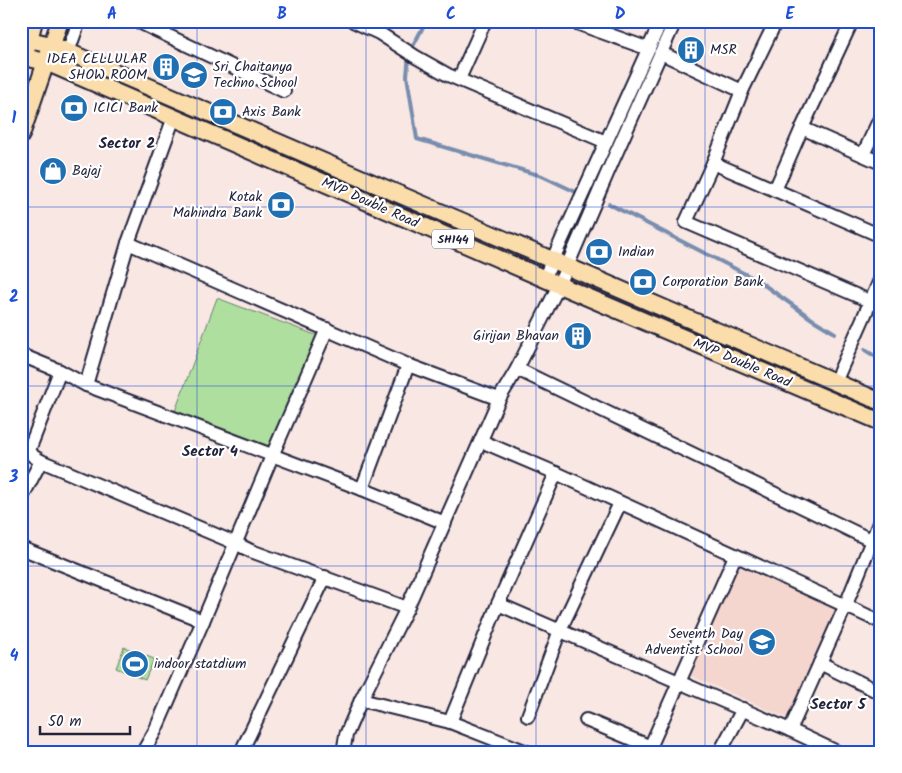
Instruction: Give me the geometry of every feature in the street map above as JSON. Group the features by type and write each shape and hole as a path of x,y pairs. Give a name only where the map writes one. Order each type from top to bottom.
{"main road":[{"path":"24,52 34,21"},
{"path":"21,135 60,21"},
{"name":"MVP Double Road","path":"24,52 51,45 881,402"},
{"name":"MVP Double Road","path":"24,52 552,282 881,422"},
{"path":"326,184 333,166"},
{"path":"442,234 450,216"}],"street":[{"path":"68,52 79,21"},
{"path":"137,21 284,91"},
{"path":"353,21 379,33 448,75 606,142"},
{"path":"459,79 485,21"},
{"path":"571,21 655,51 742,91"},
{"path":"344,752 346,735 361,700 407,608 499,399 517,369 560,263 655,51 661,21"},
{"path":"560,263 606,142 655,51 675,21"},
{"path":"776,21 742,91 713,163 686,222 876,304"},
{"path":"775,190 852,21"},
{"path":"863,155 881,116"},
{"path":"86,385 128,243 174,118"},
{"path":"802,128 881,162"},
{"path":"713,163 881,236"},
{"path":"128,243 408,364 499,399"},
{"path":"836,382 876,304 881,278"},
{"path":"144,752 203,621 327,329"},
{"path":"21,355 60,371 86,385 362,489 445,523"},
{"path":"362,489 408,364"},
{"path":"517,369 876,543"},
{"path":"60,371 29,450 33,456 235,542 251,552 407,608"},
{"path":"481,441 556,473 881,622"},
{"path":"21,499 41,461"},
{"path":"450,722 498,604 556,473"},
{"path":"528,716 560,630 620,503"},
{"path":"790,730 876,543 881,518"},
{"path":"21,548 203,621"},
{"path":"586,720 650,750 735,556"},
{"path":"241,752 325,577"},
{"path":"498,604 680,681 837,752"},
{"path":"820,663 881,693"},
{"path":"361,700 450,722 527,752"},
{"path":"720,752 743,709"}],"shaded area":[{"name":"Seventh Day Adventist School","path":"735,565 837,609 789,719 687,674"}],"green space":[{"path":"217,298 318,336 274,452 174,414"},
{"name":"indoor statdium","path":"124,647 154,659 145,680 116,668"}],"waterway":[{"path":"426,21 409,54 407,76 417,139 542,176 580,194"},
{"path":"609,204 757,280 835,333"},
{"path":"865,350 881,360"}],"place":[{"name":"MSR","path":"691,50"},
{"name":"IDEA CELLULAR SHOW ROOM","path":"166,67"},
{"name":"Sri Chaitanya Techno School","path":"194,75"},
{"name":"ICICI Bank","path":"74,108"},
{"name":"Axis Bank","path":"223,112"},
{"name":"Bajaj","path":"53,171"},
{"name":"Kotak Mahindra Bank","path":"281,205"},
{"name":"Indian","path":"599,252"},
{"name":"Corporation Bank","path":"643,282"},
{"name":"Girijan Bhavan","path":"578,336"},
{"name":"Seventh Day Adventist School","path":"762,642"},
{"name":"indoor statdium","path":"135,664"}],"district":[{"name":"Sector 2","path":"127,144"},
{"name":"Sector 4","path":"210,452"},
{"name":"Sector 5","path":"838,705"}]}
